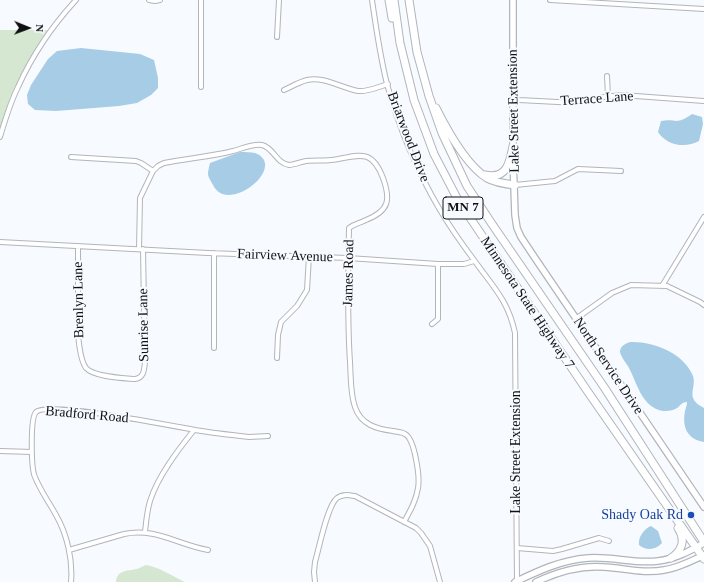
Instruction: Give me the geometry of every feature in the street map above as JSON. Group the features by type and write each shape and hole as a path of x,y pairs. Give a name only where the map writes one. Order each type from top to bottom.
{"highway":[{"path":"389,0 394,32 406,73"},
{"name":"Minnesota State Highway 7","path":"394,0 399,38 406,73 418,114 429,142 458,200 555,344 703,556"},
{"name":"Minnesota State Highway 7","path":"410,0 414,35 430,102 442,133 468,186 492,224 604,387 704,542"},
{"path":"421,69 436,107 454,140 480,172 487,178 496,182 515,185"},
{"path":"480,172 493,176 504,171 509,165 513,146"},
{"path":"635,458 682,535 682,547 677,554 671,558"}],"street":[{"path":"0,137 18,87 28,68 52,31 76,0"},
{"path":"149,0 160,0"},
{"path":"201,0 201,87"},
{"path":"277,38 279,0"},
{"name":"Briarwood Drive","path":"372,0 381,55 388,84 400,125 412,154 440,211 507,305 513,323"},
{"name":"Lake Street Extension","path":"512,0 514,98 513,146 516,223"},
{"path":"550,0 704,9"},
{"path":"607,76 608,96"},
{"path":"284,90 306,80 312,79 358,91 370,90 388,84"},
{"name":"Terrace Lane","path":"514,98 519,100 568,103 586,102 622,94 704,101"},
{"name":"James Road","path":"153,171 164,163 221,154 257,144 265,146 281,162 289,165 308,161 330,160 352,156 366,156 377,165 388,192 384,209 378,215 349,228 349,344 353,398 358,413 370,426 377,429 403,433 411,440 418,488 415,500 404,522"},
{"path":"71,157 136,161 142,163 153,171"},
{"path":"515,185 555,181 578,169 621,171"},
{"name":"Sunrise Lane","path":"81,355 86,367 98,374 135,379 139,379 142,376 145,362 140,198 153,171"},
{"path":"662,286 704,217"},
{"name":"North Service Drive","path":"516,223 521,237 704,507"},
{"path":"697,229 704,228"},
{"name":"Fairview Avenue","path":"0,242 214,253 309,256 438,264 464,264 474,260"},
{"name":"Brenlyn Lane","path":"78,246 78,334 81,355"},
{"path":"214,253 214,348"},
{"path":"277,358 278,336 282,322 301,301 307,290 309,256"},
{"path":"432,324 438,319 438,264"},
{"path":"577,318 612,293 631,285 667,286 704,305"},
{"name":"Lake Street Extension","path":"513,323 515,344 516,582"},
{"name":"Bradford Road","path":"71,582 69,550 60,522 35,479 32,467 34,415 36,411 41,409 52,409 80,412 164,424 194,430 249,437 268,436"},
{"path":"145,532 153,492 175,454 194,430"},
{"path":"0,452 32,452"},
{"path":"315,582 315,562 330,507 337,498 343,495 354,496 416,528 430,546 440,582"},
{"path":"69,550 132,532 145,532 208,550"},
{"path":"517,548 553,551 562,550 599,538 609,541"},
{"path":"516,582 548,567 575,560 608,558 648,562 671,558 704,542"},
{"path":"536,582 558,573 586,567 603,567 641,572 663,571 703,556"}],"green space":[{"path":"0,30 48,30 10,97 0,131"},
{"path":"146,565 162,570 185,582 116,582 120,573"}],"water":[{"path":"81,48 140,54 154,60 158,78 158,88 151,95 137,103 119,106 56,111 35,110 28,104 27,95 31,85 48,59 57,51"},
{"path":"692,114 702,117 703,124 699,141 688,145 671,143 658,132 661,121 679,121"},
{"path":"240,152 255,153 264,159 265,168 261,177 252,186 242,192 231,195 221,193 213,185 209,177 208,173 210,163"},
{"path":"630,342 639,342 658,346 675,355 689,368 694,380 692,393 694,400 704,408 704,442 693,438 685,427 684,417 687,402 673,410 663,411 653,407 644,398 620,352 625,344"},
{"path":"651,526 658,531 662,543 657,547 648,549 639,545 639,539 644,531"}],"place":[{"name":"Shady Oak Rd","path":"691,515"}]}
